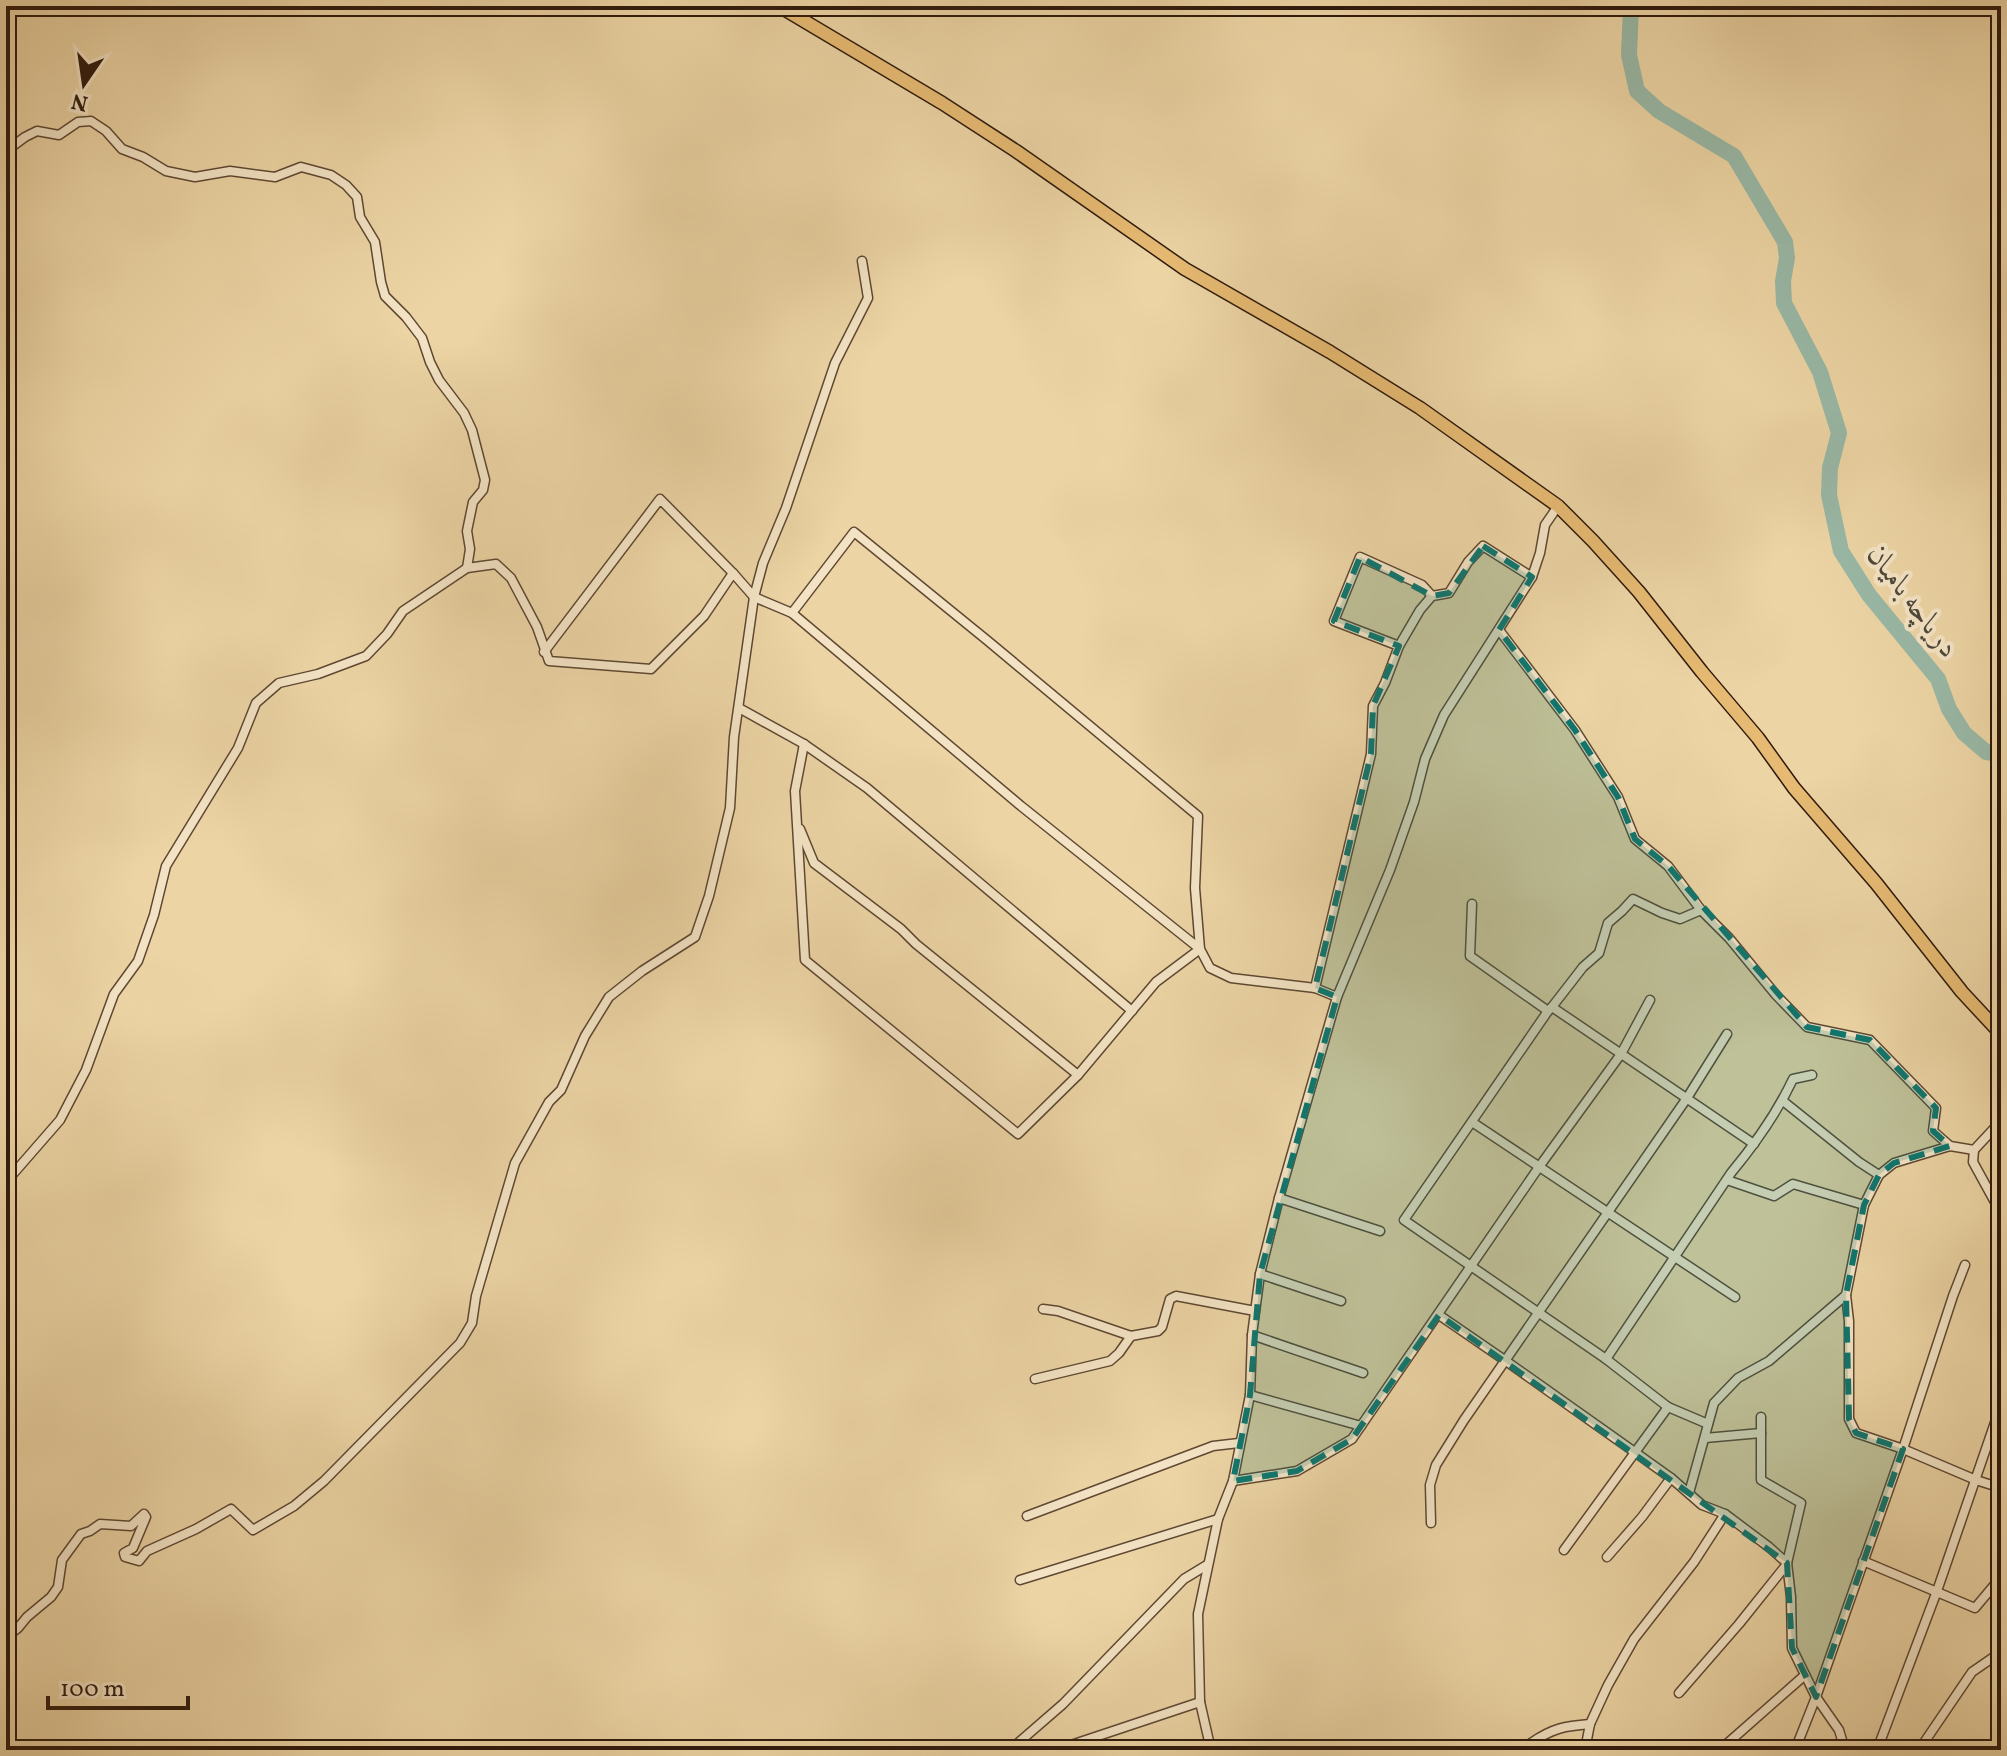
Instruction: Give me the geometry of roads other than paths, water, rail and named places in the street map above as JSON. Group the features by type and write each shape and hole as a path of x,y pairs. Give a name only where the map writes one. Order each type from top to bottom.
{"main road":[{"path":"779,6 955,111 1185,269 1420,408 1558,506 1639,592 1758,738 1794,788 1876,883 1962,992 2001,1034"}],"street":[{"path":"6,151 37,131 59,135 78,122 91,121 106,131 122,149 166,171 195,177 230,171 275,177 301,167 331,175 346,185 357,197 360,217 375,242 385,296 422,338 439,380 464,413 472,430 485,480 483,490 473,502 467,531 470,549 467,568"},
{"path":"6,1637 51,1597 58,1587 62,1560 81,1534 100,1524 131,1526 144,1514 146,1517 133,1548 124,1553 125,1557 139,1561 147,1551 231,1509 253,1530 294,1506 324,1481 460,1343 472,1323 476,1296 515,1163 549,1102 561,1090 585,1036 609,997 642,971 695,937 709,896 730,808 734,737 754,597 763,563 786,508 835,363 868,298 862,261"},
{"path":"544,652 660,499 754,597 792,613 1021,806 1200,949"},
{"path":"1211,1750 1200,1702 1198,1614 1218,1519 1233,1481 1250,1395 1252,1335 1260,1274 1279,1198 1337,997 1390,870 1414,802 1425,759 1444,715 1532,577 1545,525 1558,506"},
{"path":"792,613 854,532 1198,816 1195,888 1200,949 1210,968 1231,978 1315,988 1337,997"},
{"path":"1315,988 1371,754 1373,706 1399,646 1420,610 1432,596 1449,593 1468,562 1483,546 1532,577"},
{"path":"1399,646 1334,621 1360,557 1422,585 1432,596"},
{"path":"6,1182 60,1120 86,1070 114,994 138,961 166,866 238,748 256,703 279,683 318,674 366,656 403,611 467,568 496,564 511,578 537,627 549,661 651,669 704,616 733,573"},
{"path":"1499,630 1575,730 1618,797 1635,839 1668,866 1701,910 1807,1027 1870,1040 1936,1108 1933,1131 1950,1146"},
{"path":"739,708 804,744 867,788 1132,1011"},
{"path":"804,744 795,791 805,960 1018,1134 1078,1075 1156,982 1200,949"},
{"path":"797,822 814,863 901,929 1078,1075"},
{"path":"1701,910 1680,919 1633,899 1608,923 1599,953 1583,967 1550,1009 1404,1220 1606,1359 1668,1407 1708,1424"},
{"path":"1472,904 1470,956 1754,1144"},
{"path":"1233,1481 1297,1471 1352,1439 1539,1167 1621,1054 1650,1000"},
{"path":"1431,1523 1430,1485 1436,1465 1687,1098 1727,1034"},
{"path":"1606,1359 1673,1257 1783,1101 1793,1079 1812,1075"},
{"path":"1783,1101 1879,1175"},
{"path":"2001,1121 1974,1150 1973,1162 2001,1213"},
{"path":"1472,1122 1735,1297"},
{"path":"1974,1150 1950,1146 1894,1163 1879,1175 1864,1205 1846,1295 1849,1419 1856,1433 2001,1488"},
{"path":"1727,1180 1774,1196 1793,1184 1864,1205"},
{"path":"1279,1198 1380,1231"},
{"path":"1795,1750 1965,1265"},
{"path":"1260,1274 1341,1301"},
{"path":"1689,1493 1714,1403 1738,1378 1769,1361 1846,1295"},
{"path":"1043,1309 1058,1311 1131,1336 1158,1331 1170,1299 1176,1296 1255,1311"},
{"path":"1439,1315 1671,1478 1702,1505 1725,1514 1787,1563"},
{"path":"1252,1335 1363,1373"},
{"path":"1035,1379 1110,1361 1131,1336"},
{"path":"1250,1395 1361,1426"},
{"path":"1877,1750 1937,1591 2001,1405"},
{"path":"1564,1550 1668,1407"},
{"path":"1761,1417 1761,1480 1801,1503 1787,1563 1792,1648 1816,1697 1839,1730 1845,1750"},
{"path":"1705,1438 1761,1433"},
{"path":"1027,1516 1213,1446 1239,1443"},
{"path":"1607,1557 1671,1478"},
{"path":"1585,1750 1590,1724 1634,1639 1694,1562 1725,1514"},
{"path":"1020,1580 1218,1519"},
{"path":"1863,1561 1975,1608 2001,1577"},
{"path":"1679,1693 1787,1563"},
{"path":"1013,1748 1063,1704 1184,1579 1207,1565"},
{"path":"1919,1750 1972,1672 2001,1652"},
{"path":"1721,1749 1805,1675"},
{"path":"1056,1750 1200,1702"},
{"path":"1531,1743 1548,1731 1590,1724"},
{"path":"1013,1748 1033,1750"}],"waterway":[{"name":"دریاچه بامیان","path":"1631,6 1629,55 1637,91 1659,111 1734,156 1785,242 1784,303 1820,372 1839,433 1830,468 1829,495 1841,551 1869,595 1938,679 1949,709 1964,733 1986,752 2001,755"}]}
